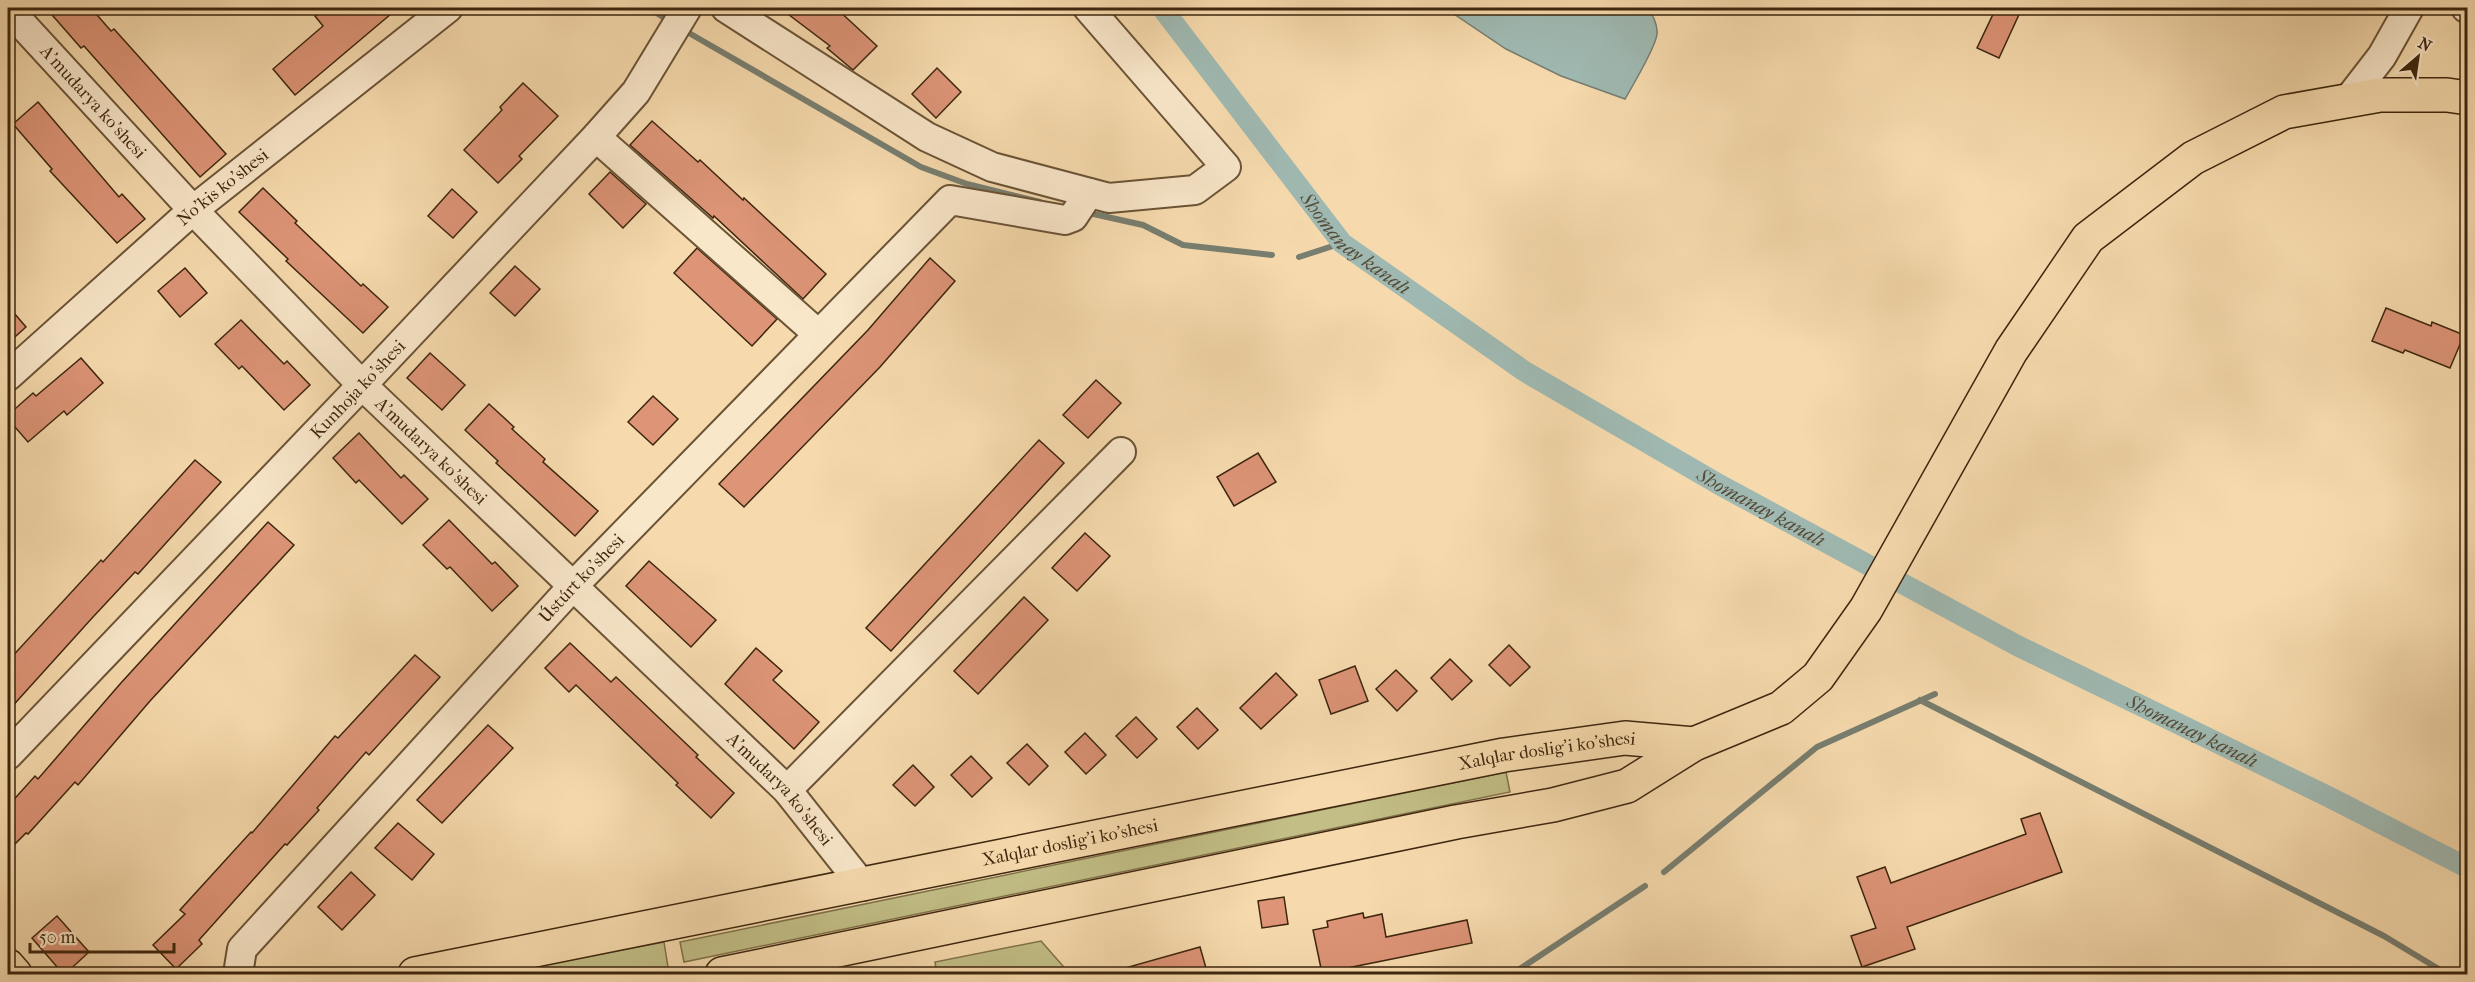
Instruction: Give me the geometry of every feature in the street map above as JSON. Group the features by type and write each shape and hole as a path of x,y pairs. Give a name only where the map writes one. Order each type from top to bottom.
{"main road":[{"path":"1694,744 1781,708 1818,677 1866,609 2011,351 2088,238 2193,158 2283,112 2380,95 2448,95 2468,98"},
{"name":"Xalqlar doslig'i ko'shesi","path":"415,975 1504,755 1625,738 1694,744"},
{"name":"Xalqlar doslig'i ko'shesi","path":"722,975 1456,822 1552,805 1627,786 1694,744"},
{"path":"8,966 15,975"}],"street":[{"name":"No'kis ko'shesi","path":"8,376 193,210 448,8"},
{"name":"Kunhoja ko'shesi","path":"8,755 596,137 636,92 687,8"},
{"path":"726,8 927,137 992,167 1109,198 1195,190 1226,167 1092,12"},
{"path":"2348,100 2382,56 2409,8"},
{"name":"A'mudarya ko'shesi","path":"8,9 193,210 362,385 787,790 862,886"},
{"path":"596,137 818,334"},
{"name":"Ústúrt ko'shesi","path":"238,975 242,949 573,585 950,200 1065,220 1073,217 1089,193"},
{"path":"787,790 1121,452"}],"shaded area":[{"path":"1506,772 1510,792 684,962 680,942"},
{"path":"1041,941 1070,974 937,974 935,962"},
{"path":"664,942 668,967 658,974 497,974"}],"water":[{"path":"1445,8 1646,8 1654,19 1657,34 1648,57 1625,99 1561,76 1506,49"}],"building":[{"path":"46,8 91,8 111,31 114,29 226,154 200,177 84,46 81,48"},
{"path":"325,8 398,8 295,95 273,69 323,26 315,16"},
{"path":"780,8 836,8 877,46 853,70 827,48 830,46"},
{"path":"1996,8 2022,8 1999,58 1977,48"},
{"path":"937,68 961,92 936,118 912,94"},
{"path":"523,83 558,116 519,156 522,159 498,183 464,150 502,110 500,107"},
{"path":"38,102 119,197 122,194 145,219 117,243 50,171 52,169 13,124"},
{"path":"652,121 698,162 700,160 743,200 744,198 826,274 803,299 714,216 713,218 630,145"},
{"path":"610,172 646,204 623,228 589,194"},
{"path":"263,188 297,221 295,223 361,286 363,284 388,307 363,333 286,261 288,259 239,212"},
{"path":"452,189 477,212 453,238 428,216"},
{"path":"697,248 777,319 752,346 674,273"},
{"path":"930,258 955,281 880,367 744,507 719,484 868,330"},
{"path":"515,266 540,289 515,316 490,293"},
{"path":"185,268 207,293 180,317 158,291"},
{"path":"8,306 26,327 8,343"},
{"path":"2386,308 2431,326 2432,322 2464,335 2450,368 2405,350 2403,353 2372,341"},
{"path":"241,320 284,364 287,361 310,385 284,410 242,366 239,369 215,344"},
{"path":"430,353 465,385 442,410 407,378"},
{"path":"81,358 103,383 67,415 64,411 28,442 8,419 8,415 33,393 36,396"},
{"path":"1096,380 1121,403 1088,438 1063,415"},
{"path":"653,396 678,419 653,445 628,422"},
{"path":"489,404 545,459 543,462 598,511 575,536 496,463 498,461 465,430"},
{"path":"359,433 401,478 404,475 428,499 402,524 359,480 356,483 333,458"},
{"path":"1039,440 1064,463 891,651 866,628"},
{"path":"1258,453 1276,482 1234,506 1217,477"},
{"path":"195,460 221,482 138,574 135,572 8,711 8,661 101,560 103,562"},
{"path":"449,520 492,564 495,562 518,586 492,611 450,567 447,569 423,545"},
{"path":"268,522 294,545 150,701 78,785 75,782 28,834 26,833 8,851 8,806 35,776 38,779 120,684"},
{"path":"1085,533 1110,556 1077,591 1052,568"},
{"path":"649,561 716,620 691,647 626,586"},
{"path":"1024,597 1048,620 978,694 954,671"},
{"path":"570,643 611,682 616,677 698,755 696,757 734,793 711,818 576,685 569,692 545,668"},
{"path":"1509,645 1530,667 1510,686 1489,665"},
{"path":"756,648 782,671 773,680 819,722 794,749 725,684"},
{"path":"415,655 440,677 369,755 366,752 317,808 319,810 287,845 285,844 199,940 202,944 176,969 153,945 185,914 180,910 252,833 335,736 338,738"},
{"path":"1450,659 1472,681 1452,700 1431,678"},
{"path":"1355,666 1368,701 1331,714 1319,680"},
{"path":"1396,670 1417,691 1397,711 1376,689"},
{"path":"1276,673 1297,695 1261,729 1240,708"},
{"path":"1197,708 1218,730 1198,749 1177,727"},
{"path":"1136,717 1157,739 1137,758 1116,736"},
{"path":"488,725 513,748 442,823 417,800"},
{"path":"1085,733 1106,755 1086,774 1065,752"},
{"path":"1027,744 1048,766 1029,785 1007,763"},
{"path":"971,756 992,778 972,797 951,775"},
{"path":"913,765 934,787 915,806 893,785"},
{"path":"2040,813 2062,872 1907,927 1915,949 1862,967 1851,936 1876,928 1857,877 1885,867 1891,883 2026,834 2021,819"},
{"path":"398,823 434,854 412,880 375,848"},
{"path":"351,872 375,895 342,930 318,907"},
{"path":"1284,897 1288,924 1262,928 1258,901"},
{"path":"1363,913 1364,918 1382,914 1386,937 1467,920 1472,943 1322,973 1313,930 1328,927 1327,921"},
{"path":"57,916 89,952 64,975 32,938"},
{"path":"1200,947 1208,975 1119,975 1118,970"}],"waterway":[{"path":"649,8 666,19"},
{"name":"Shomanay kanalı","path":"1162,8 1342,243 1524,371 1720,485 2018,646 2327,796 2468,868"},
{"path":"689,33 921,167 967,184 1040,202"},
{"path":"1089,213 1143,225 1183,245 1272,255"},
{"path":"1299,257 1342,243"},
{"path":"1664,872 1817,747 1935,694"},
{"path":"1920,700 2384,936 2447,974"},
{"path":"1512,974 1645,886"}]}
